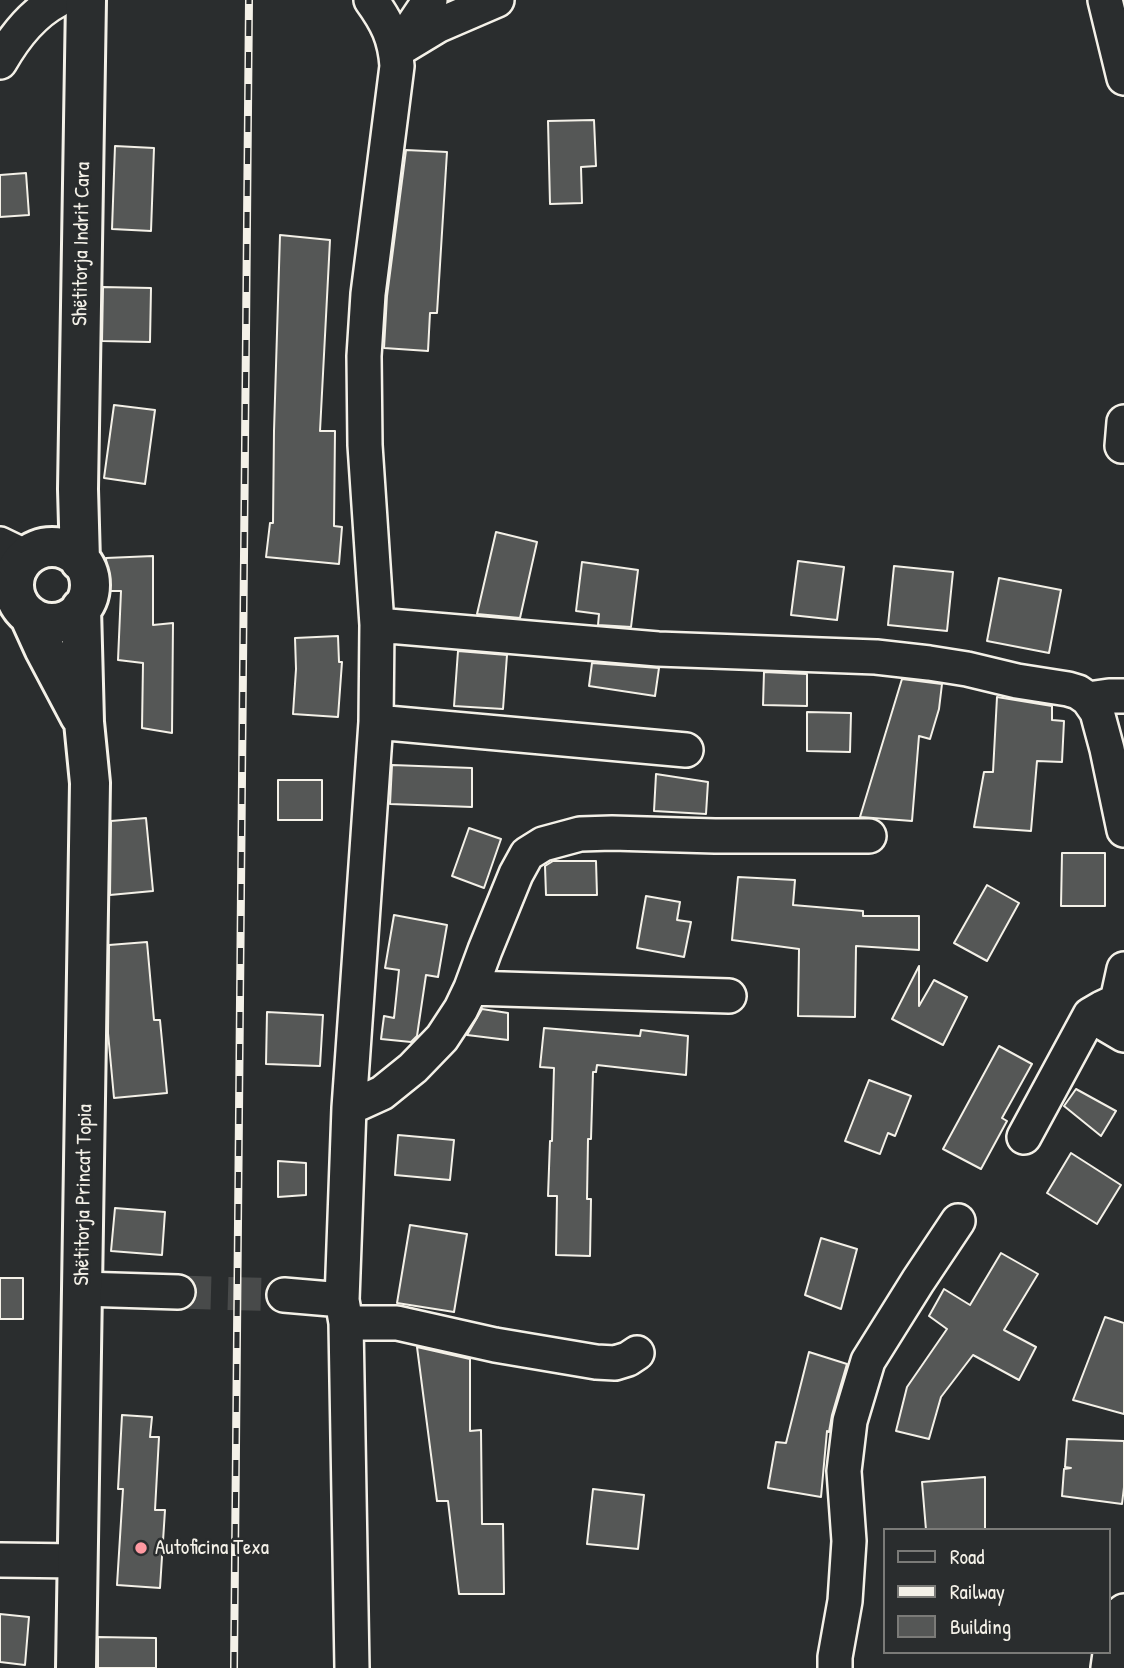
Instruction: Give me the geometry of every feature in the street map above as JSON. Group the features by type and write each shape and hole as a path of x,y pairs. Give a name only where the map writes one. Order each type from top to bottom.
{"main road":[{"name":"Shëtitorja Indrit Cara","path":"80,561 78,489 86,0"},
{"path":"19,574 78,489"},
{"path":"47,548 62,549 80,561 88,574 89,588 85,602 71,618 56,623 42,622 19,574 47,548"},
{"name":"Shëtitorja Princat Topia","path":"19,574 44,648 84,722"},
{"name":"Shëtitorja Princat Topia","path":"76,1668 90,783 84,722 81,608"}],"street":[{"path":"0,62 18,35 58,0"},
{"path":"352,1668 344,1311 349,1108 376,722 377,625 365,445 364,356 368,294 397,66 394,39 371,0"},
{"path":"396,51 430,0"},
{"path":"396,51 439,25 497,0"},
{"path":"1105,0 1124,78"},
{"path":"377,625 658,649 876,656 942,665 1068,689 1088,699 1097,712 1124,830"},
{"path":"1088,699 1124,696"},
{"path":"376,722 687,750"},
{"path":"349,1108 382,1093 413,1068 442,1038 471,988 516,874 527,854 543,844 580,834 612,833 870,836"},
{"path":"1024,1138 1090,1016 1117,1001 1124,969"},
{"path":"471,988 729,996"},
{"path":"1090,1016 1124,1035"},
{"path":"835,1668 845,1601 849,1541 844,1471 850,1421 868,1361 958,1221"},
{"path":"82,1289 178,1292"},
{"path":"284,1295 495,1345 596,1362 615,1363 637,1353"},
{"path":"0,1560 78,1561"},
{"path":"1110,1654 1115,1618 1124,1611"}],"building":[{"path":"594,120 596,166 581,167 582,203 550,204 548,121"},
{"path":"115,146 154,148 151,231 112,229"},
{"path":"406,150 447,152 437,313 430,313 428,351 384,348 387,296"},
{"path":"26,173 29,215 0,217 0,175"},
{"path":"280,235 330,240 320,431 335,431 334,526 342,527 339,564 266,557 270,523 273,523"},
{"path":"103,287 151,288 150,342 102,341"},
{"path":"114,405 155,410 145,484 104,478"},
{"path":"496,532 537,542 520,618 477,614"},
{"path":"153,556 153,625 173,623 172,733 142,728 143,663 118,660 121,591 108,591 106,558"},
{"path":"798,561 844,567 837,620 791,615"},
{"path":"582,562 638,570 631,627 598,625 599,614 576,611"},
{"path":"894,566 953,572 947,631 888,625"},
{"path":"999,578 1061,590 1049,653 987,641"},
{"path":"338,636 339,662 342,662 338,717 293,714 295,638"},
{"path":"458,651 507,655 503,709 454,706"},
{"path":"592,663 659,668 655,696 589,686"},
{"path":"764,672 807,674 807,706 763,705"},
{"path":"902,679 942,684 939,709 930,739 919,736 912,821 860,817"},
{"path":"997,697 1052,706 1052,720 1064,721 1062,762 1037,761 1031,831 974,827 984,772 993,772"},
{"path":"807,712 851,713 850,752 807,751"},
{"path":"392,765 472,768 472,807 390,804"},
{"path":"656,774 708,782 706,814 654,811"},
{"path":"278,780 322,780 322,820 278,820"},
{"path":"146,818 153,891 110,895 111,821"},
{"path":"469,828 501,839 484,888 452,876"},
{"path":"1062,853 1105,853 1105,906 1061,906"},
{"path":"553,861 596,861 597,895 546,895 545,866"},
{"path":"738,877 795,880 793,905 863,911 863,916 919,916 919,950 856,946 855,1017 798,1016 799,949 732,940"},
{"path":"987,885 1019,903 987,961 954,943"},
{"path":"646,896 680,902 677,920 691,922 684,957 637,948"},
{"path":"394,915 447,925 438,977 426,975 417,1036 411,1042 381,1039 384,1016 394,1018 399,970 385,968"},
{"path":"147,942 154,1020 160,1020 167,1093 114,1098 108,1033 109,945"},
{"path":"919,966 919,1006 934,980 967,997 943,1045 892,1019"},
{"path":"482,1009 508,1013 508,1040 467,1035"},
{"path":"267,1012 323,1015 320,1066 266,1064"},
{"path":"544,1028 640,1036 641,1030 688,1036 686,1075 597,1065 596,1072 593,1072 587,1199 591,1199 590,1256 556,1255 557,1196 548,1196 554,1068 540,1067"},
{"path":"999,1046 1032,1064 1002,1118 1007,1121 981,1169 943,1149"},
{"path":"869,1080 911,1096 895,1136 888,1133 880,1154 845,1141"},
{"path":"1076,1089 1116,1111 1101,1136 1064,1106"},
{"path":"398,1135 454,1140 450,1180 395,1175"},
{"path":"1071,1153 1121,1185 1097,1224 1047,1193"},
{"path":"278,1161 306,1163 306,1195 278,1197"},
{"path":"115,1208 165,1212 162,1255 111,1251"},
{"path":"410,1225 467,1234 454,1312 397,1303"},
{"path":"821,1238 857,1249 841,1309 805,1295"},
{"path":"1001,1253 1038,1274 1004,1330 1036,1347 1019,1380 973,1355 941,1397 929,1439 896,1431 907,1387 947,1329 929,1316 944,1289 970,1305"},
{"path":"0,1278 23,1278 23,1319 0,1319"},
{"path":"1105,1317 1124,1323 1124,1414 1073,1400"},
{"path":"417,1347 470,1359 470,1431 481,1430 482,1524 503,1524 504,1594 459,1594 448,1501 437,1501"},
{"path":"809,1352 847,1364 829,1432 827,1431 821,1497 768,1488 776,1442 786,1443"},
{"path":"122,1415 152,1417 150,1437 159,1437 155,1510 165,1510 160,1588 117,1585 123,1489 118,1489"},
{"path":"1067,1439 1124,1441 1122,1504 1062,1496 1064,1469 1071,1468 1065,1467"},
{"path":"985,1477 985,1528 926,1528 922,1482"},
{"path":"593,1489 644,1495 638,1549 587,1544"},
{"path":"0,1614 29,1617 25,1665 0,1662"},
{"path":"98,1637 156,1638 156,1668 98,1668"}],"tunnel":[{"path":"178,1292 284,1295"}],"railway":[{"path":"234,1668 249,0"}],"place":[{"name":"Autoficina Texa","path":"141,1548"}]}
